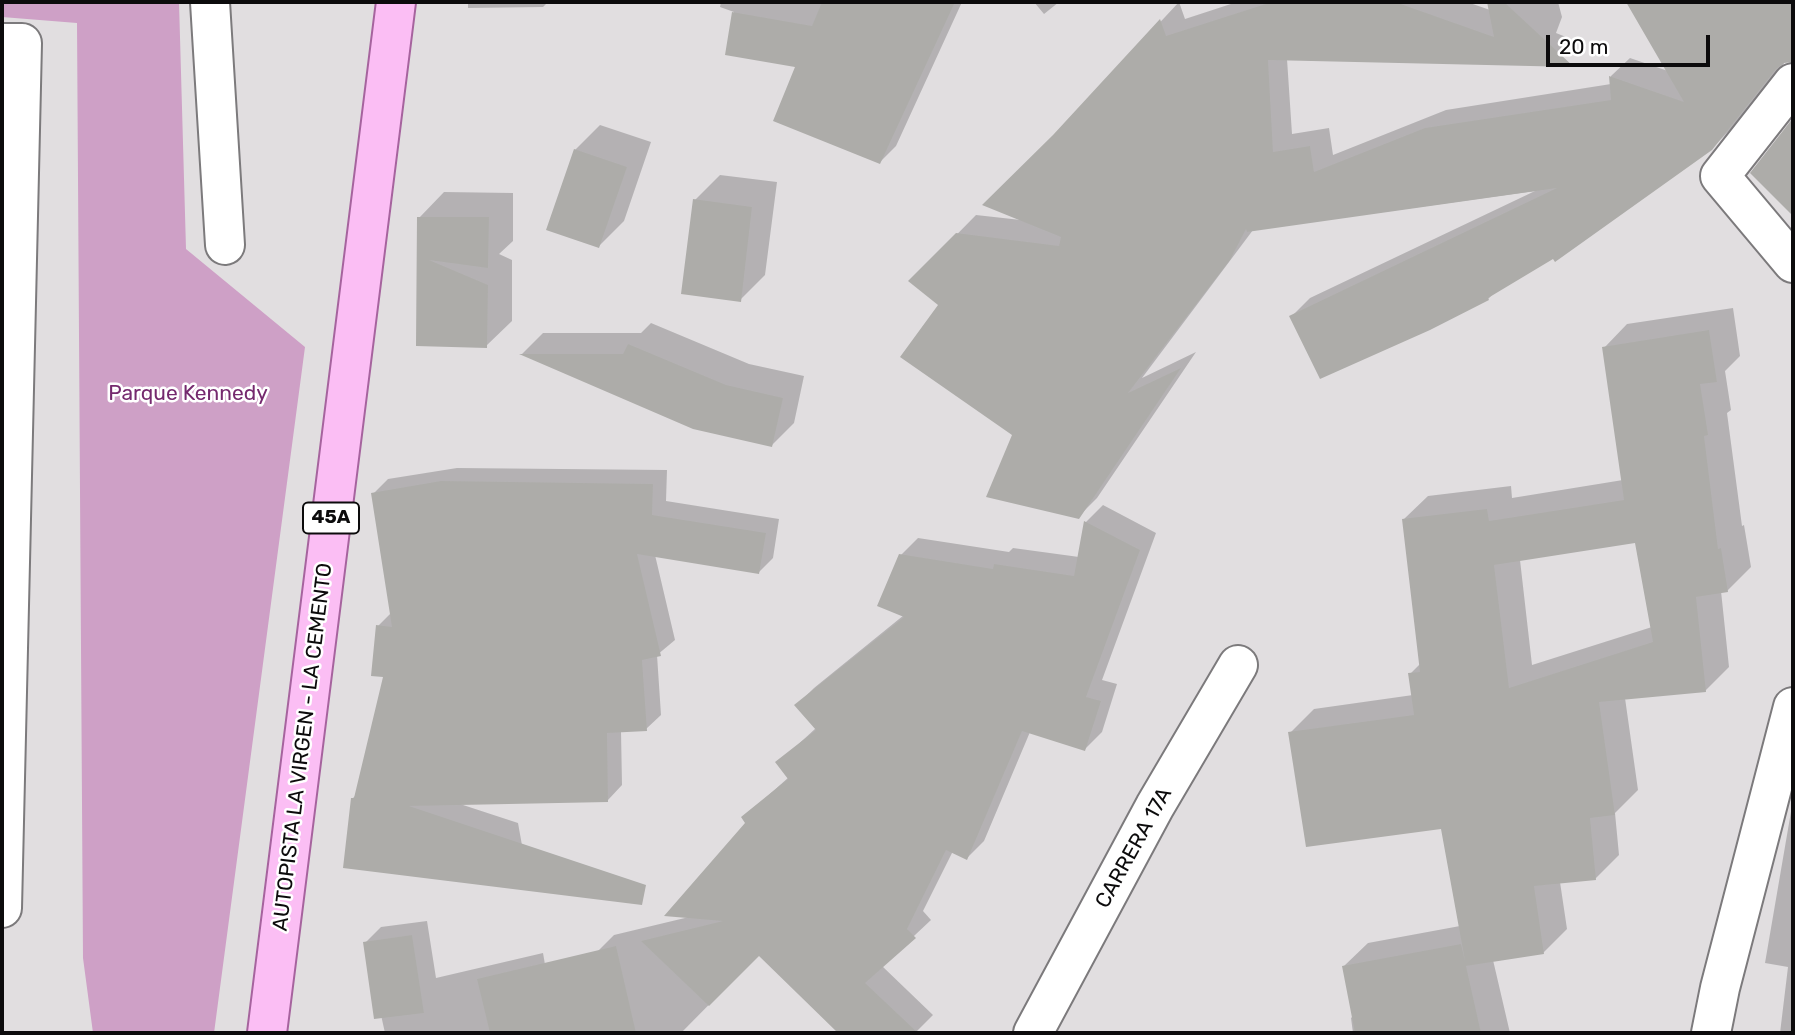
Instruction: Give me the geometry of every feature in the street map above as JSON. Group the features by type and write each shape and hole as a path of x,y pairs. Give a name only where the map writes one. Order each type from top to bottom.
{"main road":[{"name":"AUTOPISTA LA VIRGEN - LA CEMENTO","path":"267,1033 396,2"}],"street":[{"path":"210,2 226,245"},
{"path":"2,908 12,43"},
{"path":"1793,83 1720,176 1793,262"},
{"name":"CARRERA 17A","path":"1033,1033 1155,806 1238,665"},
{"path":"1711,1033 1720,988 1793,707"}],"green space":[{"name":"Parque Kennedy","path":"2,2 179,2 186,249 305,347 214,1033 93,1033 83,958 77,23 2,17"}],"building":[{"path":"822,2 955,2 880,164 773,121 795,67 725,55 732,12 812,26"},
{"path":"1272,2 1395,2 1494,37 1487,2 1504,2 1574,67 1268,60 1273,152 1310,146 1314,172 1425,128 1611,100 1609,76 1684,102 1626,2 1793,2 1793,62 1784,63 1776,69 1712,150 1555,262 1553,259 1488,298 1489,300 1430,330 1320,379 1289,316 1557,188 1247,232 1246,229 1230,260 1128,393 1181,368 1079,519 986,497 1012,435 900,357 938,305 908,281 956,233 1059,246 1061,237 982,205 1053,135 1160,19 1166,36"},
{"path":"1793,118 1793,216 1750,173"},
{"path":"574,149 627,167 599,248 546,230"},
{"path":"693,199 752,207 741,302 681,294"},
{"path":"417,217 489,217 488,268 429,260 488,285 487,348 416,346"},
{"path":"1709,330 1717,382 1700,384 1708,435 1704,436 1718,549 1721,548 1728,592 1696,597 1706,692 1599,702 1615,815 1590,818 1596,880 1534,886 1544,954 1466,966 1481,1033 1355,1033 1342,966 1461,944 1465,961 1441,829 1306,847 1288,732 1414,715 1408,673 1420,672 1402,519 1487,509 1489,521 1624,500 1602,347","holes":["1635,543 1653,642 1509,688 1494,565"]},
{"path":"628,344 726,385 783,398 772,447 693,429 519,354 623,354"},
{"path":"441,481 653,484 652,515 766,533 759,574 637,554 661,656 642,660 647,731 607,733 608,802 409,806 646,885 642,905 343,868 351,798 354,798 383,677 371,676 376,625 392,627 371,493"},
{"path":"1084,521 1140,550 1086,697 1101,701 1085,751 1022,731 967,860 946,850 907,929 916,938 865,983 918,1033 838,1033 759,956 709,1006 641,941 723,921 664,916 745,823 741,817 788,779 775,762 816,730 794,705 904,617 877,606 899,554 993,569 994,564 1074,576"},
{"path":"412,935 424,1013 374,1019 363,942"},
{"path":"616,946 636,1033 490,1033 477,979"}]}
